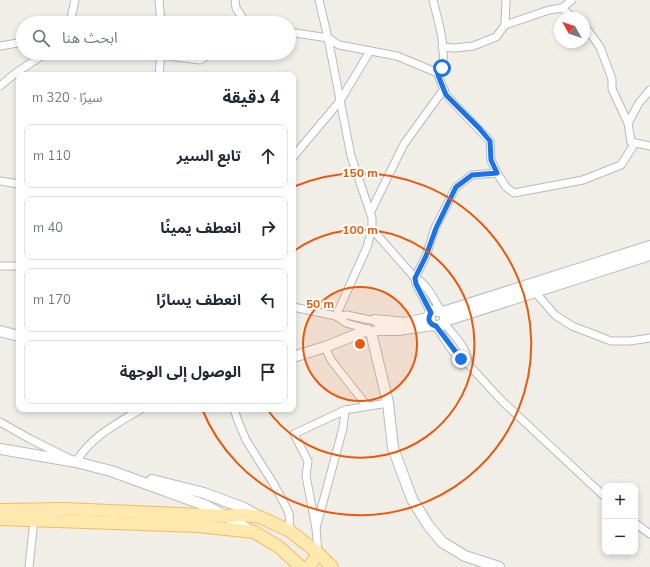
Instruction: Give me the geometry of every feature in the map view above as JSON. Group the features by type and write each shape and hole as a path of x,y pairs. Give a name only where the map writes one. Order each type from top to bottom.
{"main road":[{"path":"438,319 650,246"},
{"path":"296,356 325,347 371,327 398,330 535,292 650,255"},
{"path":"371,327 388,403 393,448 412,499 428,525 442,542 474,563 499,567"},
{"path":"0,331 16,335"},
{"path":"0,450 76,462 204,492 244,508 290,531 332,567"},
{"path":"111,471 207,506 279,547 301,567"},
{"path":"0,510 65,510 225,516 242,515 260,517"},
{"path":"0,519 198,526 254,532"},
{"path":"309,567 318,554"}],"street":[{"path":"72,16 75,0"},
{"path":"160,0 161,16"},
{"path":"235,0 236,8 241,16"},
{"path":"318,0 328,38 351,156 371,211 372,229 367,247 336,316"},
{"path":"433,0 442,38 442,68 438,73"},
{"path":"505,25 506,0"},
{"path":"442,48 473,46 496,37 505,25 549,10 562,8 572,0"},
{"path":"562,8 566,12"},
{"path":"296,33 328,38 338,45 397,56 438,73 446,95 490,141 491,160 506,187 514,193 583,180 621,165 635,143"},
{"path":"590,33 600,47 612,80 612,89 628,123 631,142 650,146"},
{"path":"0,46 16,43"},
{"path":"296,153 340,101 370,51"},
{"path":"17,72 35,60"},
{"path":"158,72 160,60"},
{"path":"0,86 16,73"},
{"path":"371,211 404,144 444,89"},
{"path":"628,123 639,103 650,90"},
{"path":"438,319 416,284 415,278 426,256 436,228 456,187 472,175 497,173"},
{"path":"0,181 16,184"},
{"path":"372,229 415,278 424,285 438,319 456,354 468,364 501,400 602,495"},
{"path":"0,266 16,266"},
{"path":"535,292 555,315 572,326 611,341 630,341 650,338"},
{"path":"296,308 336,316 347,315 371,327"},
{"path":"325,347 331,360 367,406"},
{"path":"318,554 316,528 306,476 308,462 294,434 345,410 388,403"},
{"path":"316,528 342,433 345,410"},
{"path":"0,422 30,440 76,462 98,435 136,412"},
{"path":"235,412 246,440 275,486 289,513 290,531"},
{"path":"29,567 34,520"},
{"path":"638,525 650,534"}],"route":[{"path":"442,68 438,75 446,95 490,141 491,160 497,173 472,175 456,187 436,228 426,256 415,278 416,284 431,313 429,315 429,321 431,324 436,326 461,359"}]}
